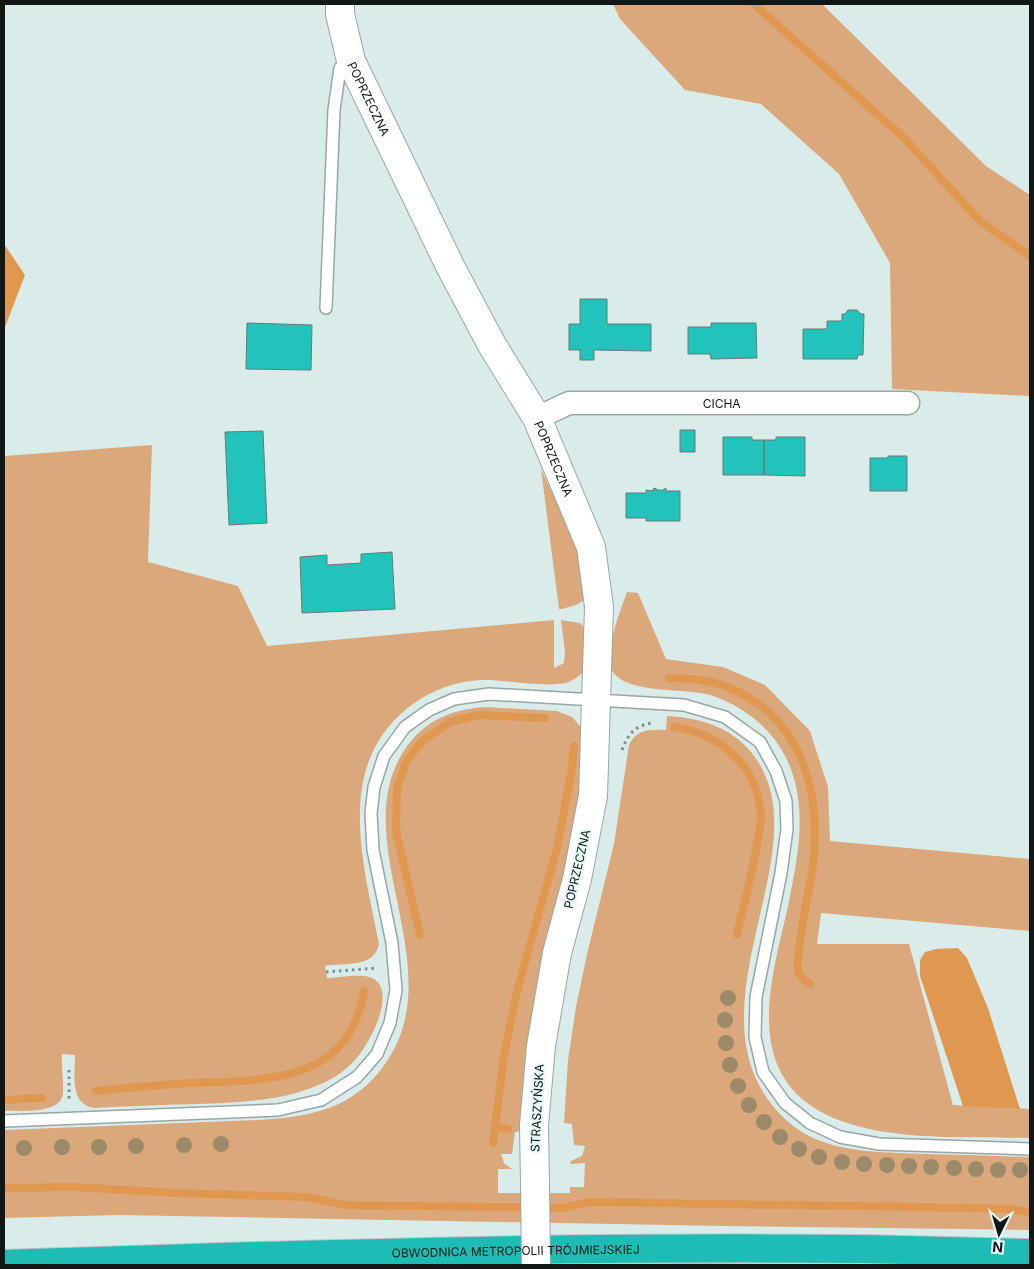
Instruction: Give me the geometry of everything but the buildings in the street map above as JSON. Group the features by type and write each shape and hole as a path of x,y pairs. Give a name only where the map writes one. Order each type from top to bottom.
{"highway":[{"name":"OBWODNICA METROPOLII TRÓJMIEJSKIEJ","path":"4,1264 226,1256 647,1249 866,1249 1030,1253"}],"street":[{"name":"POPRZECZNA","path":"340,4 340,14 351,61 450,266 492,345 536,418 590,547 599,607 593,796 577,879 557,953"},
{"name":"CICHA","path":"536,418 569,403 908,404"},
{"name":"STRASZYŃSKA","path":"536,1265 534,1125 541,1046 557,953"}],"lane":[{"path":"326,308 334,110 340,68 351,61"},
{"path":"4,1121 278,1110 321,1100 357,1077 377,1054 390,1022 396,990 392,943 374,850 371,813 374,786 384,756 405,727 429,710 454,699 489,694 684,705 725,717 760,742 776,771 786,801 787,828 782,873 756,997 755,1037 763,1072 785,1103 810,1123 840,1137 879,1144 1030,1149"}],"path":[{"path":"326,972 394,966"},
{"path":"68,1070 69,1118"}],"shaded area":[{"path":"613,4 822,4 986,166 1030,195 1030,396 892,389 890,263 839,174 761,104 685,90 620,19"},
{"path":"4,244 25,275 4,330"},
{"path":"152,445 148,562 238,586 267,646 554,620 554,668 564,663 565,653 561,620 580,623 588,632 585,671 571,681 562,684 479,680 447,686 427,695 409,707 385,731 370,758 362,787 360,818 362,850 379,944 376,952 365,961 325,966 327,978 356,976 372,978 380,985 383,994 382,1006 367,1044 354,1061 332,1079 302,1091 257,1100 227,1103 94,1108 80,1101 77,1094 74,1079 75,1055 62,1054 63,1094 60,1101 55,1105 38,1110 4,1111 4,456"},
{"path":"541,469 579,550 585,600 562,609 559,609"},
{"path":"627,592 638,593 666,659 723,667 765,685 810,731 828,787 830,841 1030,859 1030,931 821,913 817,944 909,944 953,1105 1030,1109 1030,1138 908,1135 866,1128 829,1116 798,1095 777,1065 769,1022 773,974 793,879 800,828 798,794 794,778 782,750 766,729 746,712 734,705 710,695 637,686 624,681 615,674 610,664 610,647"},
{"path":"485,707 557,711 572,717 582,728 583,783 521,1131 515,1132 512,1154 501,1154 504,1163 512,1169 498,1169 498,1193 570,1193 570,1187 584,1187 585,1163 570,1164 571,1161 582,1156 585,1146 574,1145 572,1124 564,1123 568,1060 576,1007 614,844 629,745 635,736 644,731 666,730 667,716 702,721 733,736 751,752 770,787 774,827 770,870 750,961 744,1007 747,1051 767,1099 783,1117 802,1132 823,1142 838,1146 883,1152 1030,1157 1030,1230 118,1215 4,1218 4,1130 278,1119 330,1108 345,1101 373,1079 385,1064 403,1025 409,984 405,942 389,857 386,816 392,777 411,741 426,726 444,716 464,710"},
{"path":"958,948 967,958 988,1008 1020,1109 963,1106 920,976 920,960 925,952 936,949"},
{"path":"702,1263 888,1265 515,1265"}],"waterway":[{"path":"754,4 904,138 980,221 1030,256"},
{"path":"669,678 711,682 725,686 752,699 773,717 790,738 802,762 810,788 815,844 812,873 800,937 798,967 801,977 810,984"},
{"path":"420,935 396,831 397,789 406,762 422,741 450,722 478,715 545,718"},
{"path":"674,727 708,737 722,745 735,756 753,783 759,800 760,828 737,934"},
{"path":"493,1143 504,1056 516,995 557,848 572,769 574,746"},
{"path":"96,1091 156,1085 248,1080 275,1077 300,1071 322,1060 341,1044 355,1022 364,991"},
{"path":"4,1100 42,1098"},
{"path":"495,1127 508,1129"},
{"path":"4,1188 75,1187 175,1193 307,1197 345,1205 563,1208 589,1202 922,1207 1010,1209 1030,1212"}]}
